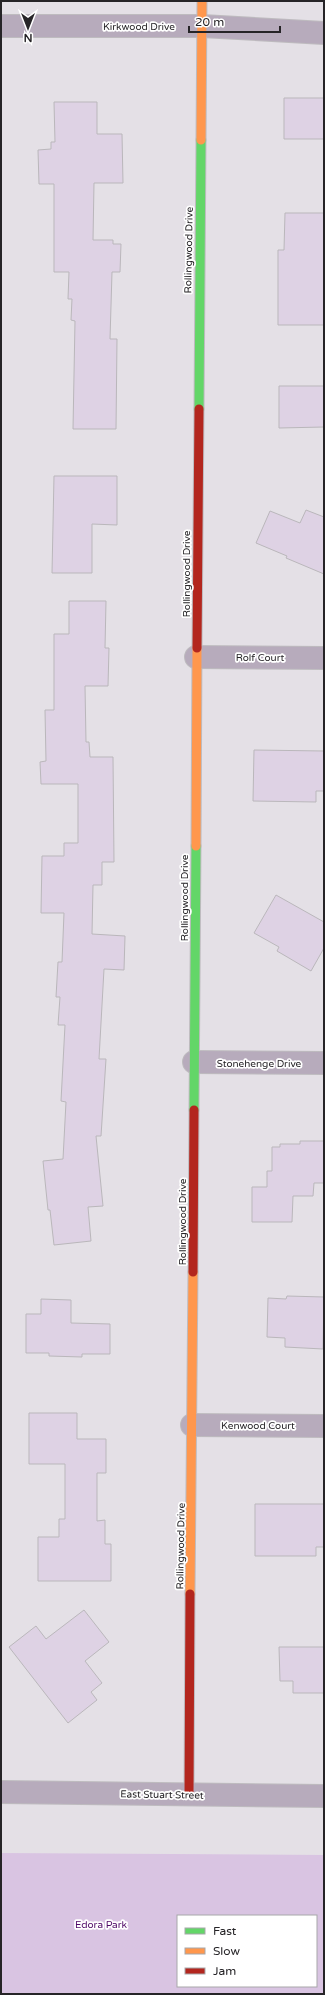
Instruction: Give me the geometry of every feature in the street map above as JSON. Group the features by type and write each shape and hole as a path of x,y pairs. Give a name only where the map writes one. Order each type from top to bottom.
{"street":[{"name":"Rollingwood Drive","path":"189,1794 196,657 202,1"},
{"name":"Kirkwood Drive","path":"1,26 202,26 324,33"},
{"name":"Rolf Court","path":"196,657 324,658"},
{"name":"Stonehenge Drive","path":"194,1062 324,1063"},
{"name":"Kenwood Court","path":"192,1425 324,1426"},
{"name":"East Stuart Street","path":"1,1792 324,1796"}],"green space":[{"name":"Edora Park","path":"1,1853 324,1855 324,1994 1,1994"}],"building":[{"path":"284,98 324,98 324,139 284,139"},
{"path":"54,102 97,102 97,134 122,134 123,183 94,183 93,240 113,240 113,244 121,244 120,272 112,272 110,339 117,339 116,429 73,429 75,321 71,320 72,299 68,299 69,272 54,272 54,184 39,184 38,150 51,149 51,142 55,142"},
{"path":"285,213 324,213 324,325 278,325 278,250 284,250"},
{"path":"279,386 324,386 324,427 279,428"},
{"path":"54,476 117,476 117,525 92,524 92,573 52,573"},
{"path":"306,510 324,517 324,574 286,558 287,556 256,543 270,511 300,523"},
{"path":"69,601 106,601 105,648 109,648 108,686 85,686 86,742 89,742 90,757 113,757 114,862 102,862 102,885 93,885 92,934 125,936 124,970 104,969 99,1059 106,1059 101,1136 96,1136 103,1206 88,1207 91,1241 54,1245 50,1210 48,1210 43,1161 63,1159 66,1102 61,1101 65,1025 58,1025 60,997 56,997 58,962 62,962 64,913 41,913 42,856 64,856 64,843 78,843 78,784 41,784 40,762 46,761 45,710 54,710 54,634 69,634"},
{"path":"254,750 324,751 324,791 316,791 316,802 253,801"},
{"path":"276,895 324,922 324,948 311,971 277,951 279,947 254,933"},
{"path":"300,1141 324,1141 324,1183 314,1183 313,1196 293,1196 292,1222 252,1222 252,1187 267,1187 267,1171 272,1171 272,1147 280,1147 280,1144 300,1144"},
{"path":"287,1296 324,1297 323,1349 285,1347 285,1338 267,1337 268,1298 286,1299"},
{"path":"41,1299 71,1300 71,1323 110,1324 110,1354 82,1354 82,1357 49,1356 49,1353 26,1353 26,1314 41,1314"},
{"path":"29,1413 77,1413 77,1439 106,1439 106,1473 97,1473 97,1521 105,1520 105,1544 111,1544 111,1581 38,1581 38,1537 59,1537 59,1519 65,1519 65,1464 29,1464"},
{"path":"255,1504 324,1504 324,1547 316,1547 316,1556 255,1556"},
{"path":"84,1610 109,1642 85,1661 102,1683 91,1692 97,1700 68,1723 9,1647 36,1626 46,1639"},
{"path":"279,1647 324,1647 324,1693 293,1693 293,1681 280,1681"}],"traffic: fast":[{"path":"199,409 201,140"},
{"path":"194,1110 196,846"}],"traffic: slow":[{"path":"201,140 202,1"},
{"path":"196,846 197,648"},
{"path":"190,1594 193,1272"}],"traffic: jam":[{"path":"197,648 199,409"},
{"path":"193,1272 194,1110"},
{"path":"189,1794 190,1594"}]}
